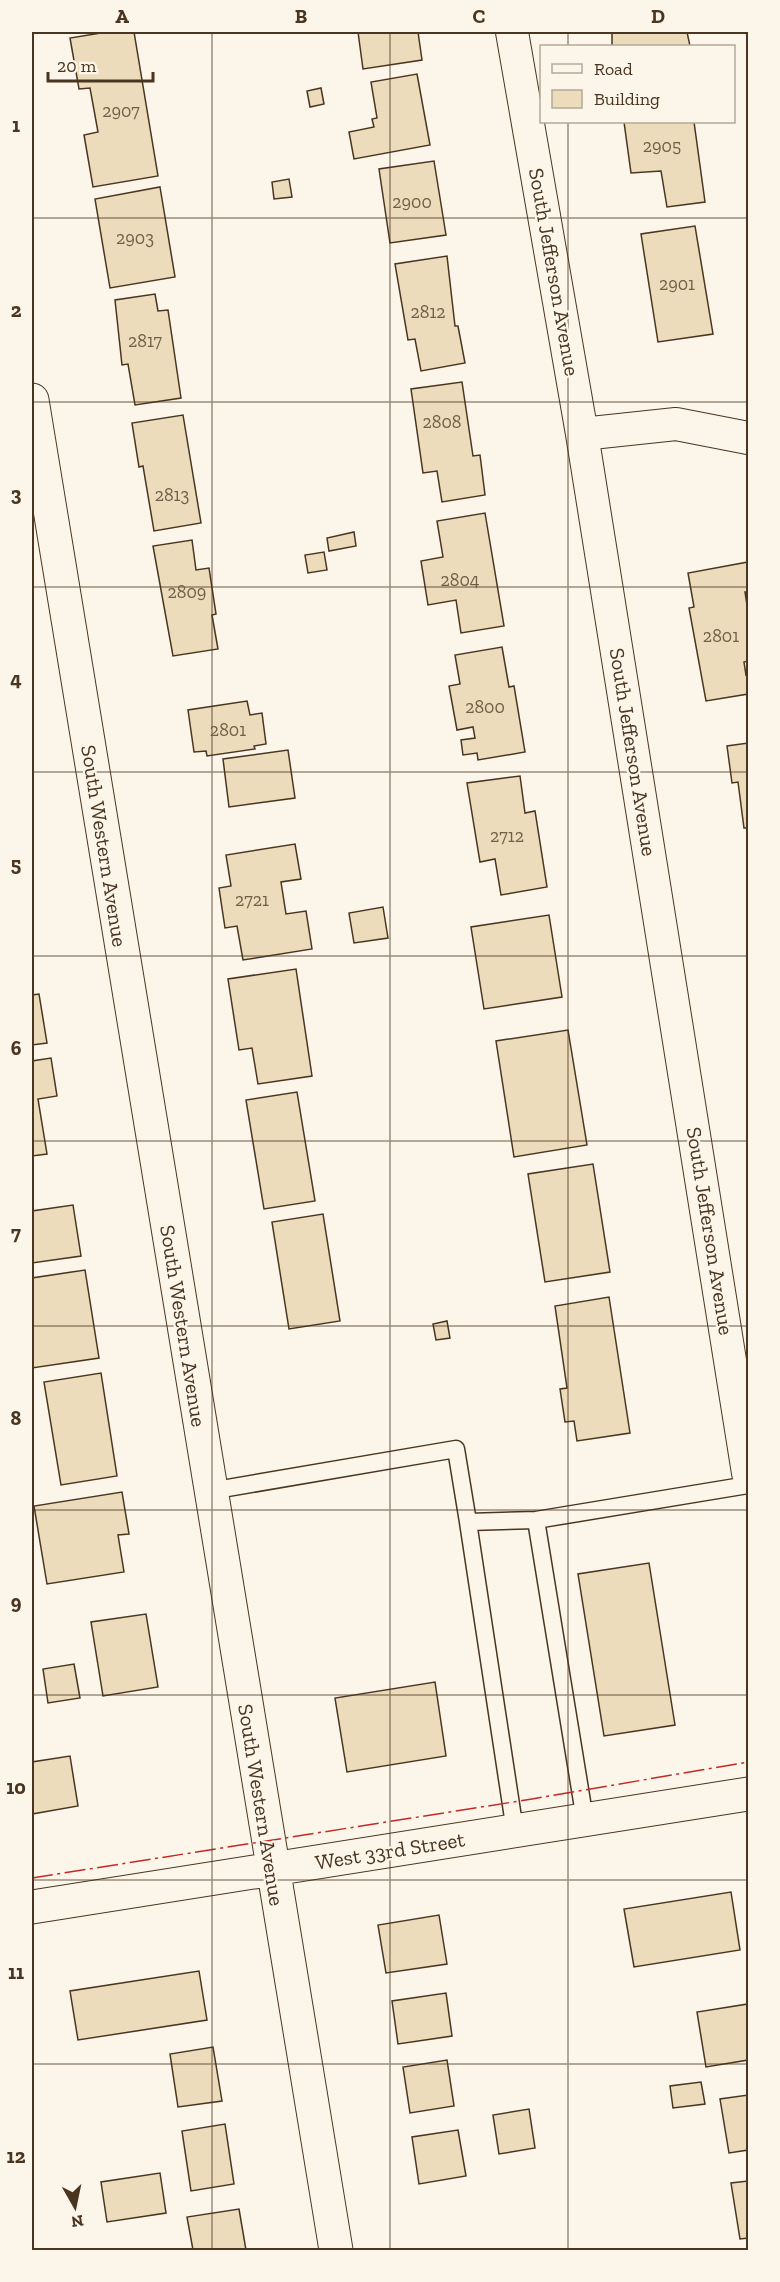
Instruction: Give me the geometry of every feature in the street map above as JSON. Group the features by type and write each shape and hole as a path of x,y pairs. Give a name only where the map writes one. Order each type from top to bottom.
{"street":[{"name":"South Jefferson Avenue","path":"512,32 582,434 748,1473"},
{"name":"South Western Avenue","path":"32,400 271,1870 336,2250"},
{"path":"582,434 676,424 748,438"},
{"name":"West 33rd Street","path":"32,1907 748,1794"}],"lane":[{"path":"210,1491 456,1449 515,1832"},
{"path":"468,1522 536,1520 748,1485"},
{"path":"536,1520 585,1820"}],"building":[{"path":"107,32 134,32 158,176 93,187 84,135 98,132 90,88 79,89 70,38"},
{"path":"358,32 418,32 422,60 363,69"},
{"path":"612,32 687,32 690,45 612,45"},
{"path":"417,74 430,145 354,159 349,132 374,127 372,119 377,118 371,82"},
{"path":"321,88 324,104 310,107 307,91"},
{"path":"624,123 694,123 705,202 667,207 661,171 631,173"},
{"path":"434,161 446,235 390,243 379,169"},
{"path":"289,179 292,197 274,199 272,182"},
{"path":"160,187 175,277 110,288 95,199"},
{"path":"695,226 713,334 658,342 641,234"},
{"path":"447,256 455,326 458,326 465,363 421,371 415,339 408,340 395,264"},
{"path":"155,294 158,311 168,310 181,398 135,405 128,364 122,365 115,300"},
{"path":"462,382 473,456 480,455 485,495 442,502 437,471 423,473 411,389"},
{"path":"183,415 201,523 154,531 143,466 139,467 132,423"},
{"path":"485,513 504,626 461,633 456,600 428,605 421,561 443,557 437,521"},
{"path":"354,532 356,546 329,551 327,538"},
{"path":"192,540 196,570 209,568 216,614 212,615 218,649 173,656 153,546"},
{"path":"324,552 327,570 308,573 305,555"},
{"path":"748,562 748,592 745,592 748,612 748,661 744,662 746,675 748,674 748,694 706,701 689,608 694,607 688,573"},
{"path":"502,647 509,687 514,686 525,752 478,760 477,753 463,755 461,740 475,738 473,727 457,730 449,686 460,684 455,655"},
{"path":"247,701 250,715 262,713 266,744 254,746 255,749 207,756 206,751 194,752 188,710"},
{"path":"748,743 748,828 744,828 738,782 732,783 727,746"},
{"path":"288,750 295,798 229,807 223,759"},
{"path":"520,776 525,813 535,811 547,887 501,895 495,859 480,862 467,783"},
{"path":"295,844 301,879 281,882 286,914 306,911 312,949 243,960 237,926 225,928 219,888 231,886 226,855"},
{"path":"383,907 388,938 354,943 349,913"},
{"path":"549,915 562,997 484,1009 471,927"},
{"path":"296,969 312,1076 258,1084 252,1048 239,1050 228,979"},
{"path":"39,994 47,1043 32,1045 32,995"},
{"path":"568,1030 587,1145 514,1157 496,1041"},
{"path":"51,1058 57,1096 38,1099 47,1154 32,1156 32,1061"},
{"path":"297,1092 315,1201 264,1209 246,1100"},
{"path":"593,1164 610,1272 545,1282 528,1174"},
{"path":"73,1205 81,1256 32,1263 32,1211"},
{"path":"323,1214 340,1321 289,1329 272,1222"},
{"path":"85,1270 99,1358 32,1368 32,1278"},
{"path":"609,1297 630,1433 577,1441 574,1421 565,1422 560,1389 567,1388 555,1306"},
{"path":"447,1321 450,1338 436,1340 433,1324"},
{"path":"101,1373 117,1476 61,1485 44,1382"},
{"path":"122,1492 129,1534 118,1535 124,1572 47,1584 34,1506"},
{"path":"649,1563 675,1725 604,1736 578,1574"},
{"path":"146,1614 158,1687 103,1696 91,1622"},
{"path":"74,1664 80,1698 48,1703 43,1669"},
{"path":"435,1682 446,1756 347,1772 335,1698"},
{"path":"70,1756 78,1806 32,1814 32,1762"},
{"path":"731,1892 740,1950 634,1967 624,1909"},
{"path":"439,1915 447,1964 386,1973 378,1925"},
{"path":"199,1971 207,2020 78,2040 70,1991"},
{"path":"446,1993 452,2036 398,2044 392,2001"},
{"path":"748,2004 748,2060 706,2067 697,2012"},
{"path":"213,2047 222,2101 178,2107 170,2054"},
{"path":"447,2060 454,2106 410,2113 403,2067"},
{"path":"701,2082 705,2104 673,2108 670,2086"},
{"path":"748,2095 748,2150 729,2153 720,2099"},
{"path":"529,2109 535,2148 499,2154 493,2115"},
{"path":"225,2124 234,2184 191,2191 182,2131"},
{"path":"458,2130 466,2176 419,2184 412,2137"},
{"path":"160,2173 166,2213 107,2222 101,2182"},
{"path":"748,2181 748,2238 740,2239 731,2183"},
{"path":"239,2209 246,2250 193,2250 187,2217"}],"power":[{"path":"32,1878 532,1799 748,1762"}]}
